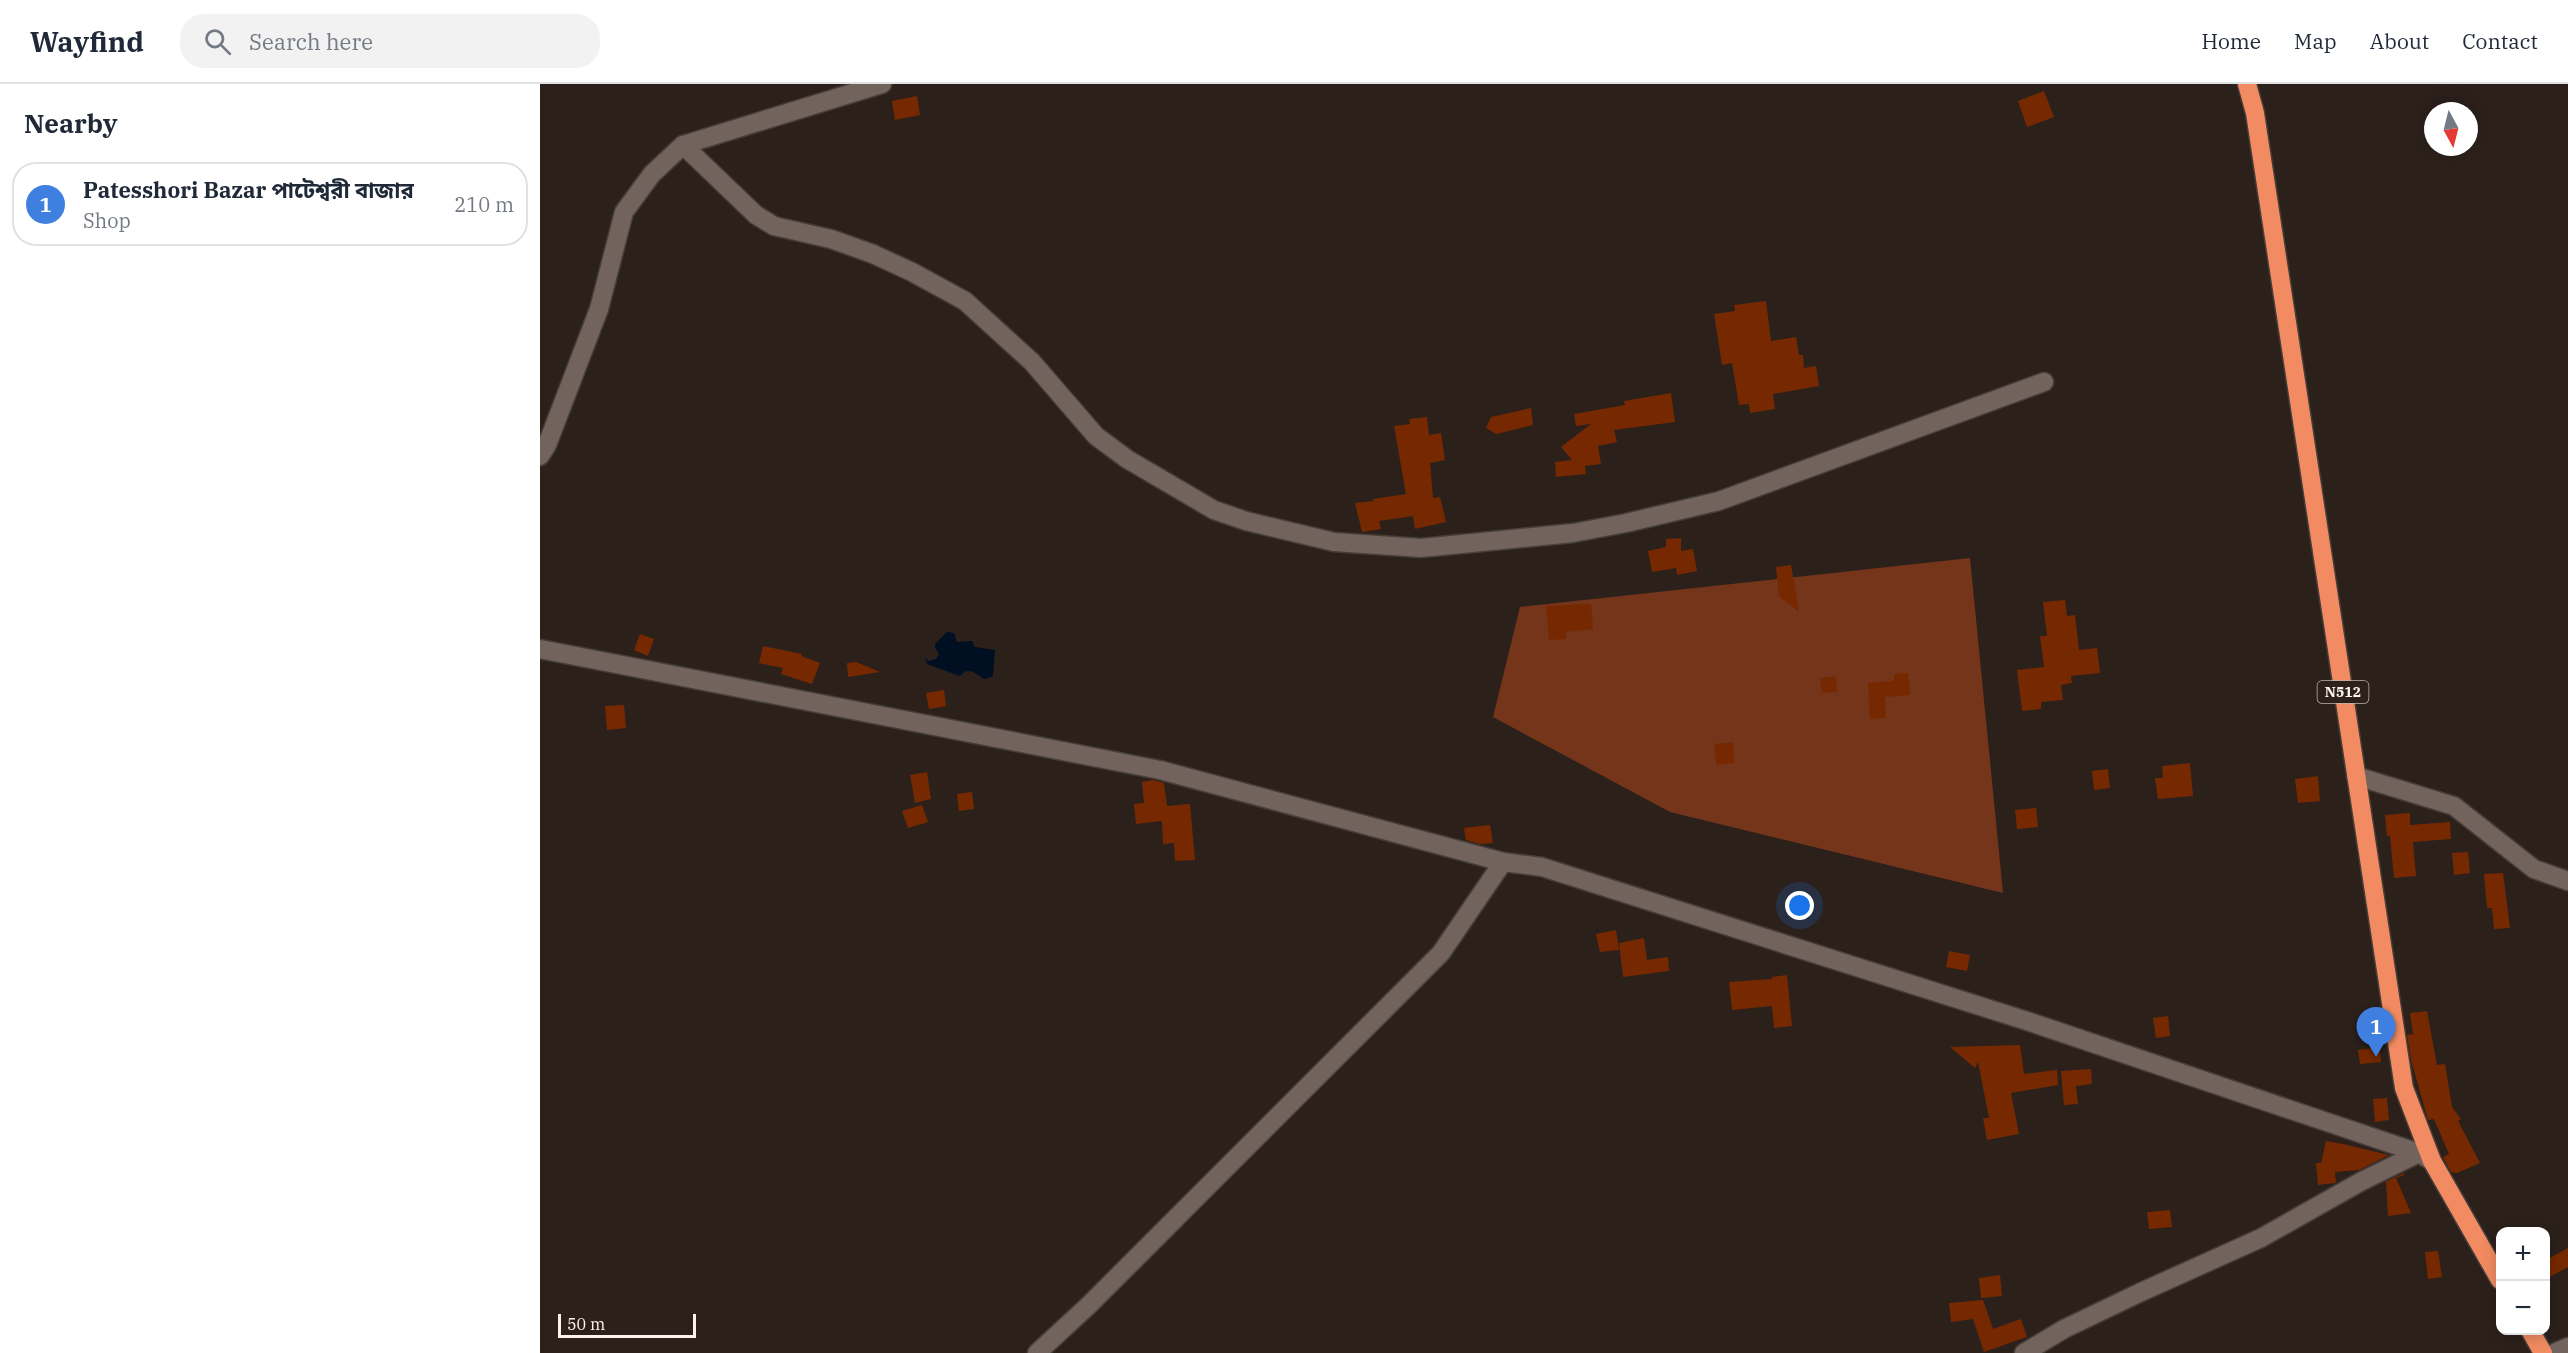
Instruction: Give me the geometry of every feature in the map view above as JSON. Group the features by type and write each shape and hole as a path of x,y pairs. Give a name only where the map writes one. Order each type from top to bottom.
{"highway":[{"name":"N512","path":"2247,84 2255,114 2404,1088 2425,1157 2496,1273"},
{"path":"2533,1335 2543,1353"}],"street":[{"path":"540,456 547,445 599,309 624,212 652,174 683,145 882,84"},
{"path":"683,145 756,215 774,226 831,239 873,254 965,301 1032,362 1096,436 1127,459 1214,510 1246,521 1334,542 1421,548 1573,533 1626,523 1719,501 2044,382"},
{"path":"540,649 1160,770 1503,862 1542,867 2027,1021 2425,1157"},
{"path":"2356,776 2454,806 2534,869 2568,881"},
{"path":"1036,1353 1089,1305 1441,952 1503,862"},
{"path":"2024,1353 2064,1329 2261,1238 2362,1180 2425,1157"},
{"path":"2554,1353 2568,1347"}],"shaded area":[{"path":"1970,558 2003,893 1670,812 1493,717 1520,607"}],"water":[{"path":"947,632 954,633 957,642 972,641 975,647 995,650 993,676 985,679 967,671 960,676 927,664 925,657 928,661 936,659 939,654 935,644"}],"building":[{"path":"2044,91 2054,117 2027,127 2018,101"},
{"path":"917,96 920,115 895,120 892,101"},
{"path":"1766,301 1771,341 1796,337 1799,355 1803,355 1804,368 1816,366 1819,386 1773,394 1775,409 1750,413 1749,404 1739,405 1732,363 1722,365 1714,314 1735,311 1734,305"},
{"path":"1671,393 1675,422 1614,430 1617,442 1598,446 1601,464 1585,466 1586,474 1556,477 1555,462 1572,460 1561,447 1591,424 1576,426 1574,414 1625,405 1624,401"},
{"path":"1531,408 1533,425 1496,434 1486,428 1491,417"},
{"path":"1427,417 1429,435 1441,433 1445,460 1430,463 1433,498 1440,497 1446,522 1415,529 1413,516 1379,521 1381,529 1362,532 1355,503 1406,494 1394,426 1410,424 1409,419"},
{"path":"1681,538 1681,551 1693,549 1697,571 1677,575 1676,568 1652,572 1648,551 1666,547 1666,539"},
{"path":"1791,565 1799,612 1779,596 1776,567"},
{"path":"2065,600 2067,616 2075,615 2079,650 2097,648 2100,673 2071,676 2072,683 2061,685 2063,700 2041,702 2041,709 2022,711 2017,670 2044,667 2040,636 2047,636 2043,602"},
{"path":"1591,604 1593,629 1566,632 1566,639 1549,640 1546,606"},
{"path":"640,634 654,639 648,656 634,650"},
{"path":"763,646 802,654 801,656 820,663 812,684 781,674 783,668 759,663"},
{"path":"856,662 880,672 848,677 847,663"},
{"path":"1908,673 1910,695 1885,697 1886,718 1870,719 1868,683 1894,681 1894,674"},
{"path":"1836,676 1837,692 1822,693 1820,678"},
{"path":"944,690 946,706 929,709 926,693"},
{"path":"624,705 626,728 607,730 605,706"},
{"path":"1733,742 1734,763 1716,765 1714,744"},
{"path":"2190,763 2193,796 2158,799 2155,778 2163,778 2162,766"},
{"path":"2108,769 2110,788 2094,790 2092,771"},
{"path":"927,772 931,799 915,803 910,775"},
{"path":"2318,776 2320,801 2298,803 2295,779"},
{"path":"1153,780 1164,783 1167,806 1190,804 1195,860 1175,861 1174,843 1163,844 1162,821 1136,824 1134,804 1144,803 1142,782"},
{"path":"972,792 974,809 959,811 957,794"},
{"path":"922,805 928,822 908,828 902,811"},
{"path":"2036,808 2038,827 2017,829 2015,810"},
{"path":"2410,813 2410,825 2450,822 2451,839 2413,842 2416,876 2394,878 2390,836 2387,836 2385,815"},
{"path":"1490,825 1493,843 1480,844 1466,840 1464,828"},
{"path":"2468,852 2470,873 2454,875 2452,853"},
{"path":"2503,873 2510,928 2494,929 2492,908 2487,908 2484,874"},
{"path":"1616,930 1619,950 1600,952 1596,934"},
{"path":"1644,938 1647,960 1668,957 1669,971 1623,977 1619,943"},
{"path":"1949,951 1970,955 1967,971 1946,967"},
{"path":"1787,975 1792,1026 1774,1028 1772,1006 1732,1010 1729,982 1772,979 1772,977"},
{"path":"2427,1011 2437,1065 2445,1064 2452,1107 2461,1119 2458,1121 2480,1163 2457,1173 2451,1172 2443,1157 2449,1154 2434,1119 2428,1120 2411,1060 2407,1035 2413,1034 2410,1013"},
{"path":"2168,1016 2170,1036 2156,1038 2153,1018"},
{"path":"2020,1045 2024,1074 2057,1070 2058,1085 2011,1093 2019,1134 1987,1140 1983,1118 1989,1118 1978,1062 1975,1068 1950,1047"},
{"path":"2380,1047 2381,1062 2360,1064 2358,1050"},
{"path":"2091,1069 2092,1084 2076,1086 2078,1104 2064,1105 2061,1071"},
{"path":"2387,1098 2389,1120 2375,1122 2373,1099"},
{"path":"2326,1141 2389,1155 2359,1170 2335,1172 2336,1183 2318,1185 2316,1163 2321,1163"},
{"path":"2404,1173 2396,1178 2411,1213 2388,1216 2386,1182 2383,1183"},
{"path":"2170,1210 2172,1227 2149,1229 2147,1212"},
{"path":"2568,1248 2568,1267 2550,1277 2550,1258"},
{"path":"2438,1251 2442,1277 2428,1279 2425,1252"},
{"path":"2000,1275 2002,1296 1981,1298 1979,1278"},
{"path":"1983,1300 1993,1329 2021,1319 2027,1337 1984,1352 1973,1319 1951,1322 1949,1303"}],"place":[{"name":"Patesshori Bazar পাটেশ্বরী বাজার","path":"2376,1057"}]}
